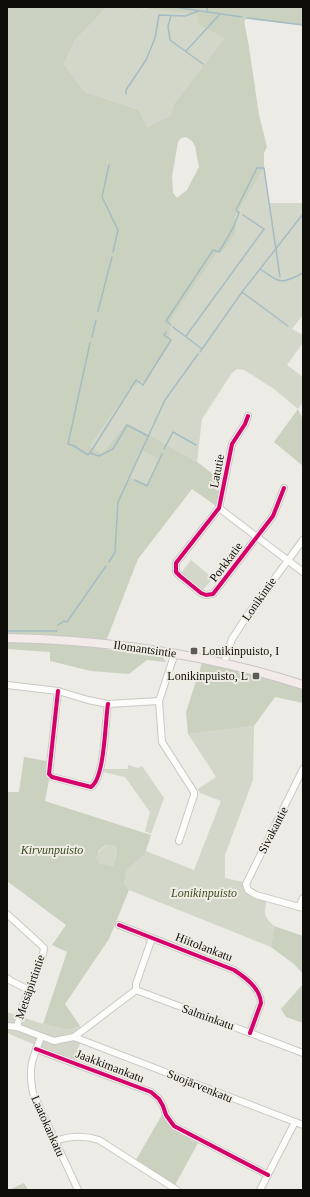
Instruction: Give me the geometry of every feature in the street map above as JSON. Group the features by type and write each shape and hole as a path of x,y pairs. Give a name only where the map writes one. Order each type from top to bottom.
{"main road":[{"name":"Ilomantsintie","path":"7,638 91,642 174,653 224,663 303,684"}],"street":[{"name":"Latutie","path":"219,508 232,444 245,424 248,416"},
{"path":"257,538 273,516 284,488"},
{"name":"Porkkatie","path":"257,538 216,592 209,595 201,593 176,572 176,563 219,508 303,572"},
{"name":"Lonikintie","path":"224,663 232,639 249,613 303,540"},
{"path":"174,653 159,701 162,742 194,792 179,841"},
{"path":"7,685 58,692 108,704 159,701"},
{"path":"58,692 49,774 52,777 91,787 95,785 102,762 108,704"},
{"name":"Sivakantie","path":"301,908 256,895 248,890 247,880 303,769"},
{"path":"301,908 303,898"},
{"name":"Metsäpirtintie","path":"7,914 44,948 42,959 29,990 17,1027"},
{"name":"Hiitolankatu","path":"119,924 234,970 251,984 258,993 261,1003 250,1032"},
{"path":"7,1026 17,1027 54,1041 74,1037 136,990 136,984 152,938"},
{"path":"7,978 29,990"},
{"name":"Salminkatu","path":"136,990 303,1052"},
{"name":"Laatokankatu","path":"41,1037 31,1063 30,1072 32,1093 78,1190"},
{"name":"Suojärvenkatu","path":"74,1037 303,1126"},
{"name":"Jaakkimankatu","path":"36,1048 151,1092 159,1099 166,1115 174,1126 268,1175"},
{"path":"260,1190 294,1122"},
{"path":"55,1141 62,1138 75,1136 88,1136 99,1140 176,1190"}],"green space":[{"path":"7,7 107,7 75,40 64,64 85,92 139,110 147,127 171,115 173,105 225,38 198,24 197,14 133,7 303,7 303,25 247,18 244,21 259,115 267,147 264,153 264,168 235,217 236,231 221,254 217,253 171,320 169,346 146,381 130,388 90,446 102,454 127,422 197,462 225,483 219,508 192,489 138,559 103,649 163,657 166,662 147,660 129,674 91,671 50,661 50,652 7,649","holes":["186,137 192,141 195,146 199,167 187,190 177,198 173,193 172,177 178,142 181,138","142,451 159,459 147,485 130,477"]},
{"path":"107,7 133,7 148,9 272,7 284,23 247,18 244,21 245,28 235,32 224,40 173,105 171,115 147,127 139,110 85,92 64,64 75,40"},
{"path":"264,168 269,203 303,203 303,315 292,329 303,335 303,343 287,365 303,377 303,402 298,409 274,389 244,370 237,369 232,373 202,419 197,462 127,422 102,455 90,446 130,388 146,381 169,346 171,320 217,253 222,254 235,217"},
{"path":"298,409 303,420 303,466 274,442"},
{"path":"142,451 159,459 147,486 130,477"},
{"path":"191,560 213,578 203,590 181,573"},
{"path":"203,660 303,684 303,703 275,697 254,726 188,734 186,712"},
{"name":"Lonikinpuisto","path":"254,726 253,780 225,855 225,878 244,882 245,888 267,900 265,914 274,926 271,947 129,890 124,884 127,870 145,854 146,851 194,870 221,801 200,793 198,789 216,777 188,734"},
{"name":"Kirvunpuisto","path":"24,757 46,761 46,773 49,780 45,801 151,835 145,854 127,870 124,884 129,890 109,939 65,1004 80,1026 69,1030 43,1024 67,952 52,945 66,925 7,881 7,792 19,792","holes":["106,845 115,845 117,853 113,866 98,863 96,858 99,850"]},
{"path":"128,765 138,768 142,766 164,798 151,834 145,831 150,812 125,777 103,772 103,769 128,769"},
{"path":"115,844 117,853 113,866 98,863 95,858 101,849 105,846"},
{"path":"274,926 303,936 303,974 294,964 271,947"},
{"path":"303,984 303,1023 286,1017 281,1009"},
{"path":"7,1012 43,1024 69,1030 80,1026 80,1044 74,1059 7,1033"},
{"path":"163,1113 173,1128 198,1143 175,1185 136,1160"},
{"path":"24,1183 28,1190 9,1190"}],"waterway":[{"path":"174,7 242,17"},
{"path":"207,7 207,12"},
{"path":"126,94 126,90 146,60 155,38 159,15 185,16 199,11"},
{"path":"186,51 220,14"},
{"path":"171,16 168,26 170,40 203,64"},
{"path":"247,18 303,25"},
{"path":"109,165 102,197 118,230 113,252"},
{"path":"239,212 236,210 257,168 264,168 280,277"},
{"path":"171,325 166,321 213,250 219,252 233,228 239,213 238,212"},
{"path":"200,352 242,292 303,214"},
{"path":"186,336 264,229 243,215"},
{"path":"98,311 112,257"},
{"path":"260,269 281,281 285,281 303,273"},
{"path":"242,292 288,326"},
{"path":"92,337 96,320"},
{"path":"173,327 202,349"},
{"path":"90,453 136,380 143,385 171,340 164,335 166,332"},
{"path":"90,343 68,444 88,455 90,453 99,456 113,449 127,425 148,436"},
{"path":"109,562 115,552 118,502 165,400 198,354"},
{"path":"164,449 173,432 196,445"},
{"path":"135,480 147,486 162,454"},
{"path":"58,625 64,621 67,622 106,566"},
{"path":"7,631 57,631"}],"cycle path":[{"path":"248,416 245,424 232,444 219,508 176,563 176,572 201,593 206,595 213,594 273,516 284,488"},
{"path":"58,691 49,774 52,777 91,787 96,782 102,761 108,704"},
{"path":"119,925 234,970 248,980 258,993 261,1003 250,1033"},
{"path":"36,1049 151,1092 159,1099 166,1115 174,1126 268,1175"}],"place":[{"name":"Lonikinpuisto, I","path":"194,651"},
{"name":"Lonikinpuisto, L","path":"256,676"}]}
